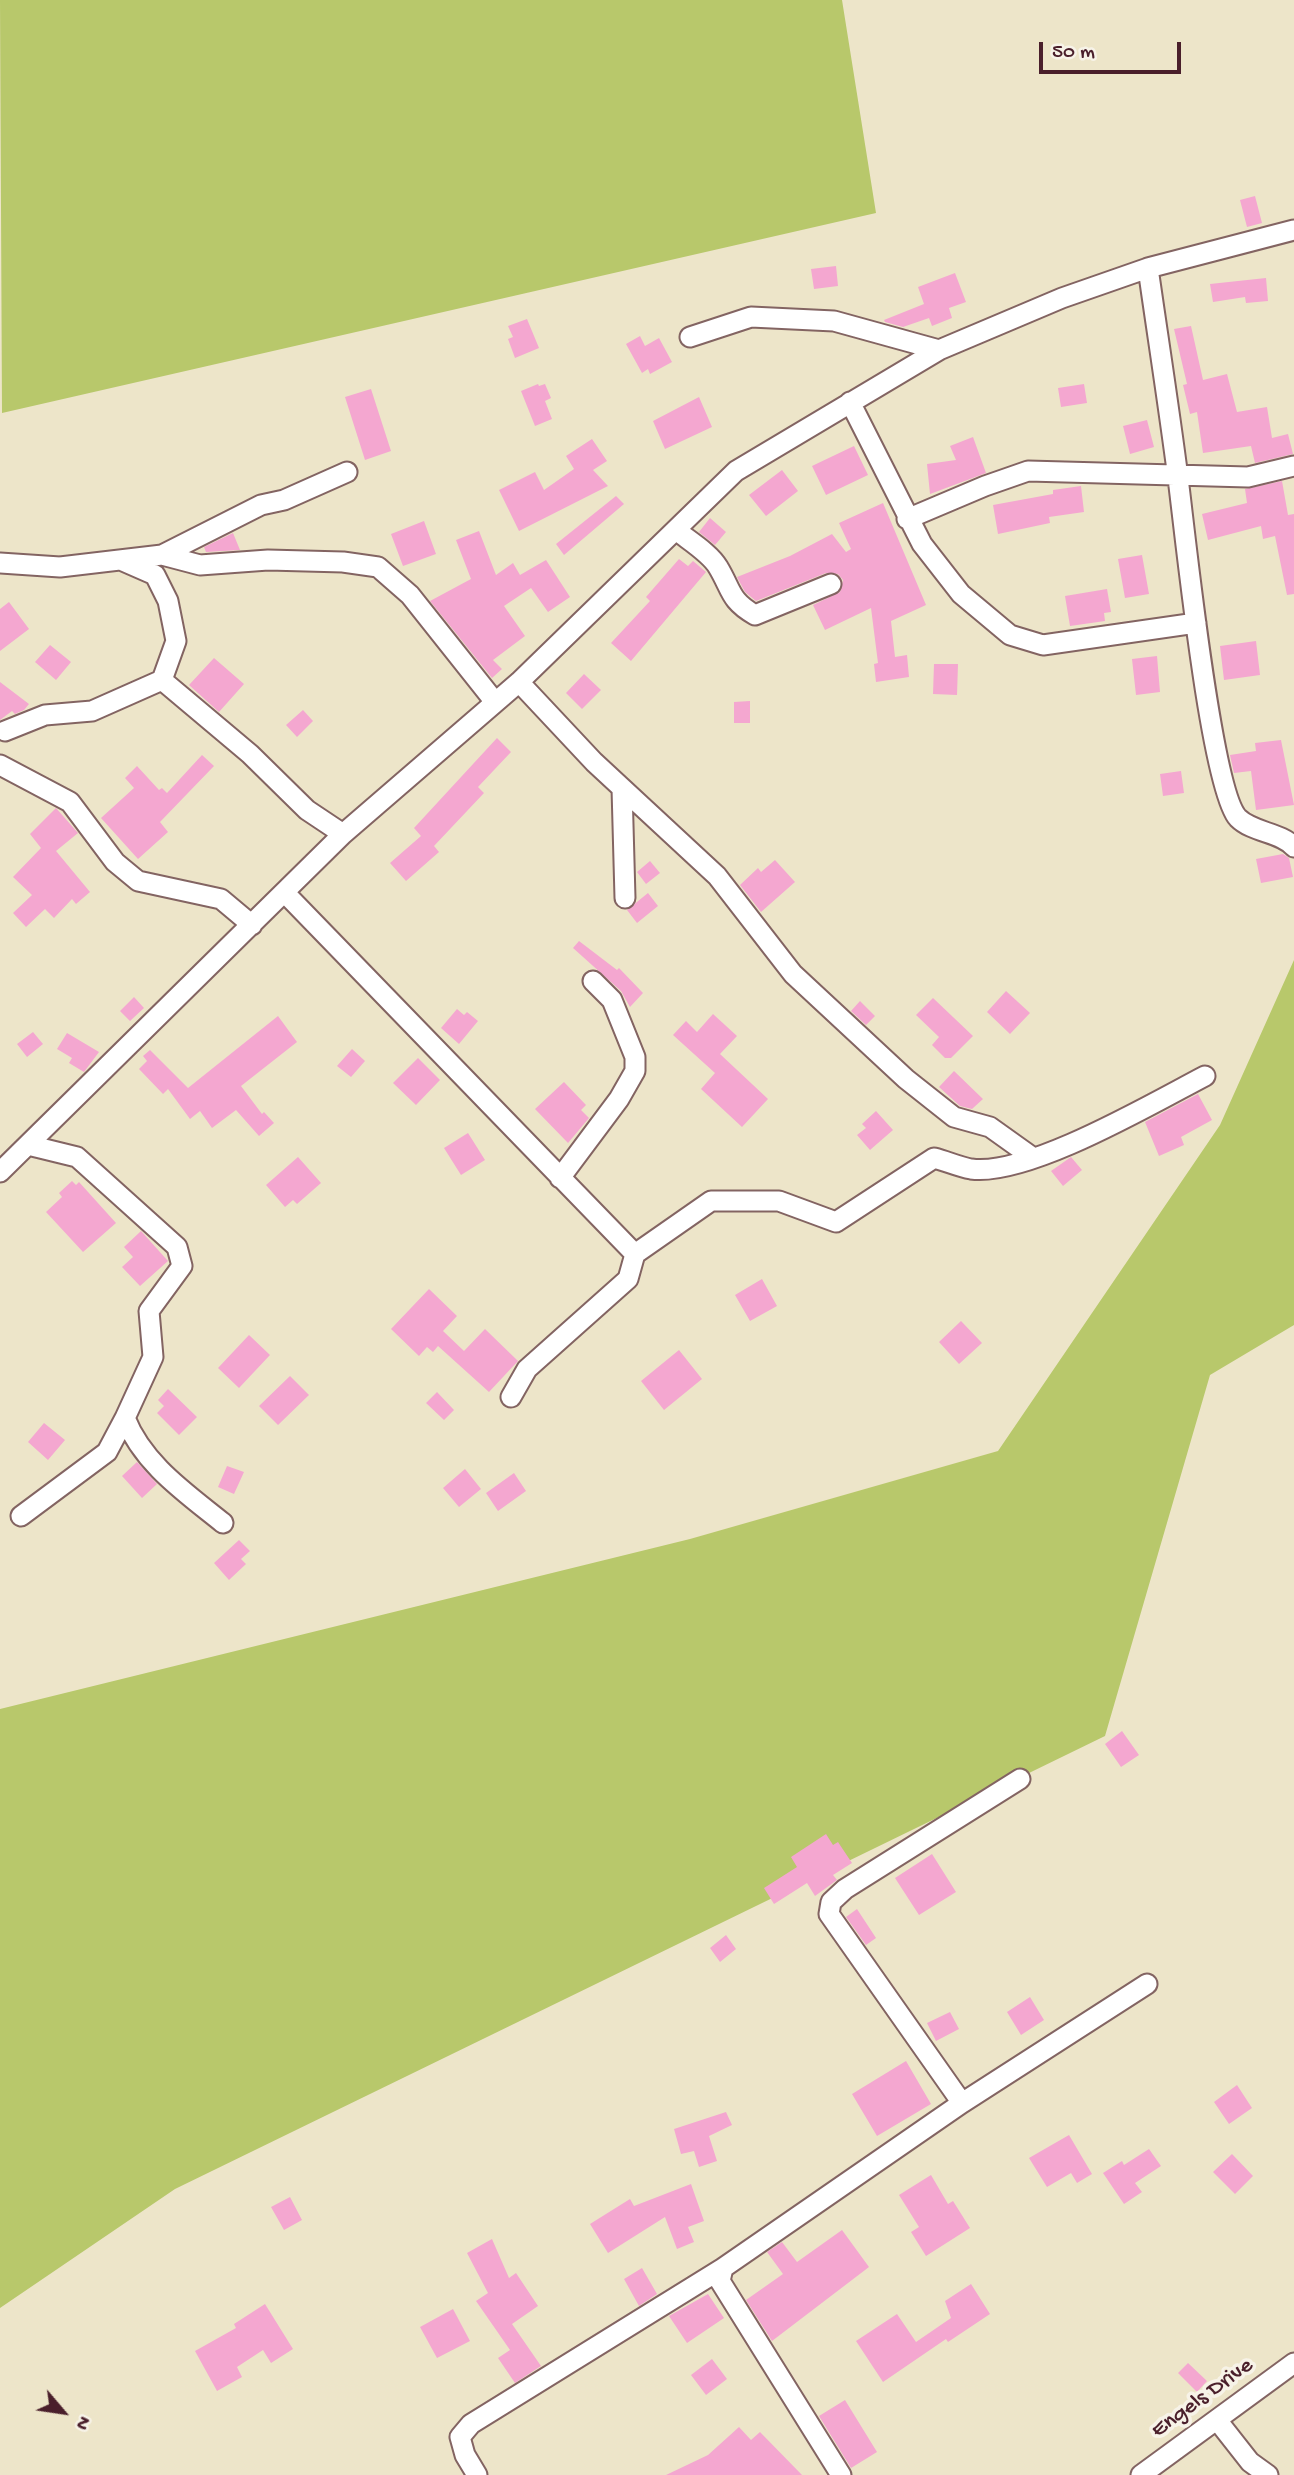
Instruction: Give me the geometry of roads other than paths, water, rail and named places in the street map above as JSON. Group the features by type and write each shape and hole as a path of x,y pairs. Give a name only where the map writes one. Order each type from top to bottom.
{"street":[{"path":"0,1172 343,834 519,682 736,471 939,350 1062,298 1148,268 1294,230"},
{"path":"1148,268 1196,623 1221,772 1237,817 1262,833 1290,842 1294,847"},
{"path":"690,337 751,317 834,321 939,350"},
{"path":"850,402 922,544 961,594 1010,635 1043,645 1196,623"},
{"path":"907,519 1028,471 1248,477 1294,466"},
{"path":"0,563 60,567 162,555 261,505 284,500 347,472"},
{"path":"676,530 718,565 727,591 740,606 755,615 831,584"},
{"path":"162,555 200,565 268,560 343,562 378,567 410,595 495,702"},
{"path":"5,731 45,715 93,711 162,680 176,641 168,601 155,575 123,561"},
{"path":"162,680 250,754 307,810 343,834"},
{"path":"519,682 622,788 717,876 793,974 906,1079 954,1117 989,1127 1032,1157"},
{"path":"0,765 70,802 115,862 138,881 221,899 252,925"},
{"path":"622,788 625,898"},
{"path":"284,892 635,1254"},
{"path":"560,1178 619,1099 635,1071 635,1057 612,1000 593,981"},
{"path":"511,1397 527,1369 628,1279 635,1254 710,1200 779,1201 836,1222 934,1158 971,1169 993,1168 1032,1157 1081,1140 1205,1076"},
{"path":"21,1516 107,1452 153,1357 149,1311 182,1266 177,1247 77,1157 27,1145"},
{"path":"125,1418 133,1439 169,1479 223,1523"},
{"path":"962,2103 829,1914 831,1902 845,1889 1020,1779"},
{"path":"477,2475 465,2455 460,2437 471,2424 723,2267 962,2103 1147,1984"},
{"path":"723,2267 720,2281 841,2475"},
{"name":"Engels Drive","path":"1141,2475 1294,2363"},
{"path":"1217,2420 1250,2462 1268,2475"}]}
